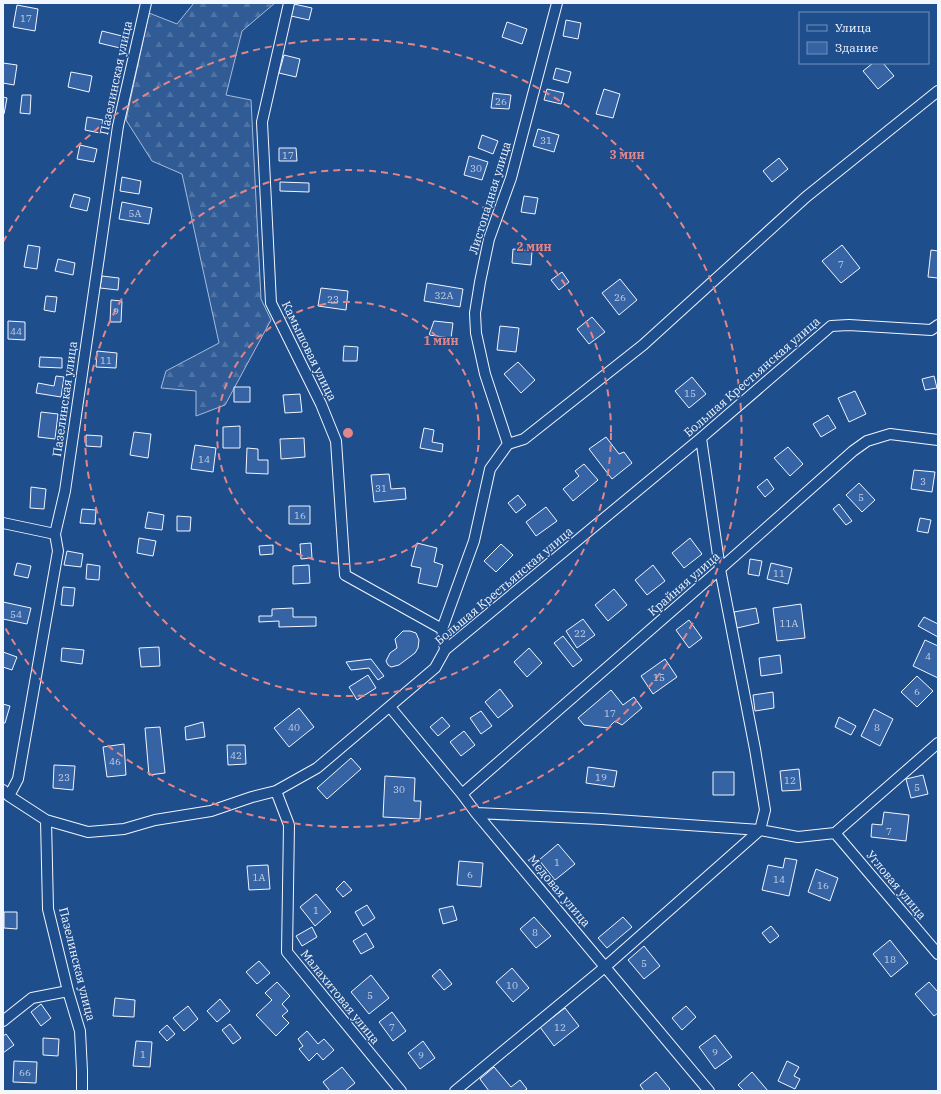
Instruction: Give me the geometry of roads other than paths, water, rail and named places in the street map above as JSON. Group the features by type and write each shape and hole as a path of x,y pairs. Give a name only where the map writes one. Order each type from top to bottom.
{"street":[{"name":"Пазелинская улица","path":"6,793 18,779 58,552 55,534 66,483 118,126 146,3"},
{"name":"Камышовая улица","path":"289,3 262,122 271,303 321,404 336,440 345,575 442,629"},
{"name":"Листопадная улица","path":"508,444 485,374 476,332 475,313 489,239 511,178 557,3"},
{"path":"445,650 442,629 474,541 490,469 508,444 524,439 643,345 806,197 938,91"},
{"name":"Большая Крестьянская улица","path":"6,793 46,820 88,832 124,829 155,820 211,811 276,791 317,768 390,707 435,668 445,650 701,438 831,326 849,325 931,330 938,325"},
{"name":"Крайняя улица","path":"462,794 853,451 867,441 890,434 938,440"},
{"path":"455,1091 605,966 760,830 765,810 755,749 720,569 701,438"},
{"path":"3,523 55,534"},
{"name":"Медовая улица","path":"390,707 476,813 709,1091"},
{"path":"476,813 602,819 760,830 798,837 835,832 938,743"},
{"name":"Малахитовая улица","path":"276,791 289,825 287,952 401,1091"},
{"name":"Пазелинская улица","path":"46,820 48,909 68,991 80,1031 82,1091"},
{"name":"Угловая улица","path":"835,832 938,954"},
{"path":"3,1020 32,998 68,991"}]}
